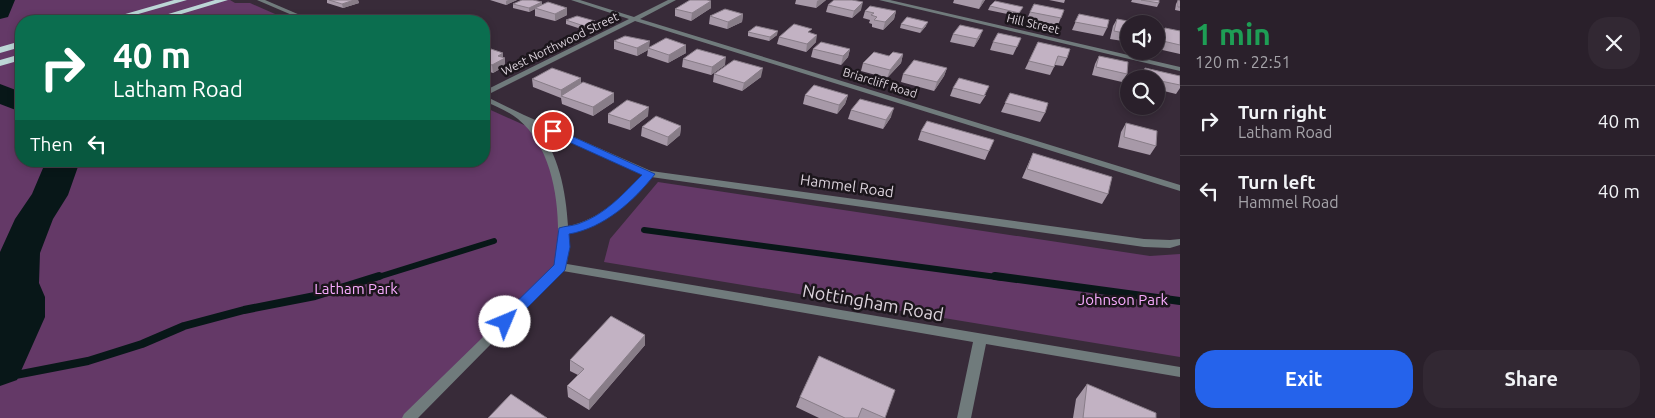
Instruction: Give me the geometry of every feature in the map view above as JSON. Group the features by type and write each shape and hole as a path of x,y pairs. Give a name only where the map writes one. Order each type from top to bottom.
{"highway":[{"path":"127,15 183,0"},
{"path":"170,15 224,0"},
{"path":"0,50 15,45"},
{"path":"0,63 15,59"}],"street":[{"path":"260,0 296,15"},
{"name":"Briarcliff Road","path":"574,0 1180,188"},
{"name":"West Northwood Street","path":"490,93 673,0"},
{"name":"Hill Street","path":"882,0 1180,69"},
{"name":"Hammel Road","path":"490,99 521,117 649,174 1144,242 1170,244 1180,242"},
{"path":"409,418 560,267 564,247 562,198 551,164 541,142 521,117"},
{"path":"563,231 580,228 598,220 617,206 649,174"},
{"name":"Nottingham Road","path":"560,267 980,340 1180,372"},
{"path":"964,418 980,340"}],"green space":[{"name":"Latham Park","path":"0,0 230,0 235,3 250,3 277,15 15,15 15,167 490,167 490,110 533,129 541,142 562,198 561,267 409,418 0,418"},
{"name":"Johnson Park","path":"658,182 1150,256 1180,254 1180,357 604,262 610,239"}],"building":[{"path":"329,0 354,0 342,4"},
{"path":"522,0 542,2 529,8 513,4"},
{"path":"690,0 711,1 692,13 675,9"},
{"path":"834,0 863,2 854,11 828,5"},
{"path":"1141,0 1159,0 1159,3"},
{"path":"995,1 1023,7 1019,13 990,6"},
{"path":"548,2 567,8 555,14 535,8"},
{"path":"1034,4 1064,10 1061,18 1030,12"},
{"path":"870,6 896,11 885,22 874,20 877,17 871,15 874,13 865,11"},
{"path":"725,9 743,14 728,22 710,16"},
{"path":"1079,14 1109,20 1107,28 1075,22"},
{"path":"577,16 595,21 584,26 566,20"},
{"path":"907,17 928,22 922,29 901,24"},
{"path":"1117,19 1120,20 1120,32 1114,31"},
{"path":"794,24 812,29 808,32 817,35 807,44 779,37"},
{"path":"960,25 983,30 977,39 953,34"},
{"path":"756,26 778,31 770,37 748,32"},
{"path":"1165,28 1180,31 1180,45 1165,41"},
{"path":"998,33 1021,38 1017,47 993,42"},
{"path":"625,36 650,41 637,48 614,41"},
{"path":"666,38 686,45 669,55 648,48"},
{"path":"821,42 850,49 843,56 813,49"},
{"path":"1038,42 1070,49 1067,58 1058,56 1054,67 1029,61"},
{"path":"490,49 503,53 498,56 505,58 490,64"},
{"path":"697,49 726,57 712,67 683,59"},
{"path":"874,52 889,56 893,52 903,54 890,70 863,63"},
{"path":"1099,56 1128,62 1127,70 1120,70 1120,72 1096,67"},
{"path":"734,60 763,68 744,83 714,74"},
{"path":"914,60 947,68 937,82 903,74"},
{"path":"552,68 581,78 561,90 532,79"},
{"path":"1165,73 1180,76 1180,85 1165,82"},
{"path":"959,78 989,86 984,96 953,88"},
{"path":"583,82 614,93 593,107 561,96"},
{"path":"814,85 848,95 839,105 805,95"},
{"path":"1010,93 1048,103 1045,113 1005,103"},
{"path":"860,99 894,108 886,120 851,110"},
{"path":"627,100 649,107 630,121 608,114"},
{"path":"656,116 681,126 668,137 642,127"},
{"path":"927,121 994,140 989,151 921,131"},
{"path":"1126,123 1157,131 1156,146 1124,137"},
{"path":"1033,153 1112,177 1108,194 1027,169"},
{"path":"611,316 645,335 589,400 567,386 584,369 570,360"},
{"path":"819,356 895,390 885,418 862,408 858,418 845,418 800,397"},
{"path":"1087,384 1156,413 1156,418 1083,418"},
{"path":"511,394 547,418 488,418"}],"waterway":[{"path":"0,12 4,0"},
{"path":"0,93 15,100"},
{"path":"0,366 22,317 23,297 18,283 20,253 34,219 50,195 61,167"},
{"path":"644,230 1004,278"},
{"path":"375,278 494,241"},
{"path":"0,378 88,361 142,344 184,326 244,310 315,296 379,276"},
{"path":"995,276 1180,301"}],"route":[{"path":"505,322 560,267 564,247 563,231 580,228 598,220 617,206 649,174 553,131"}]}
